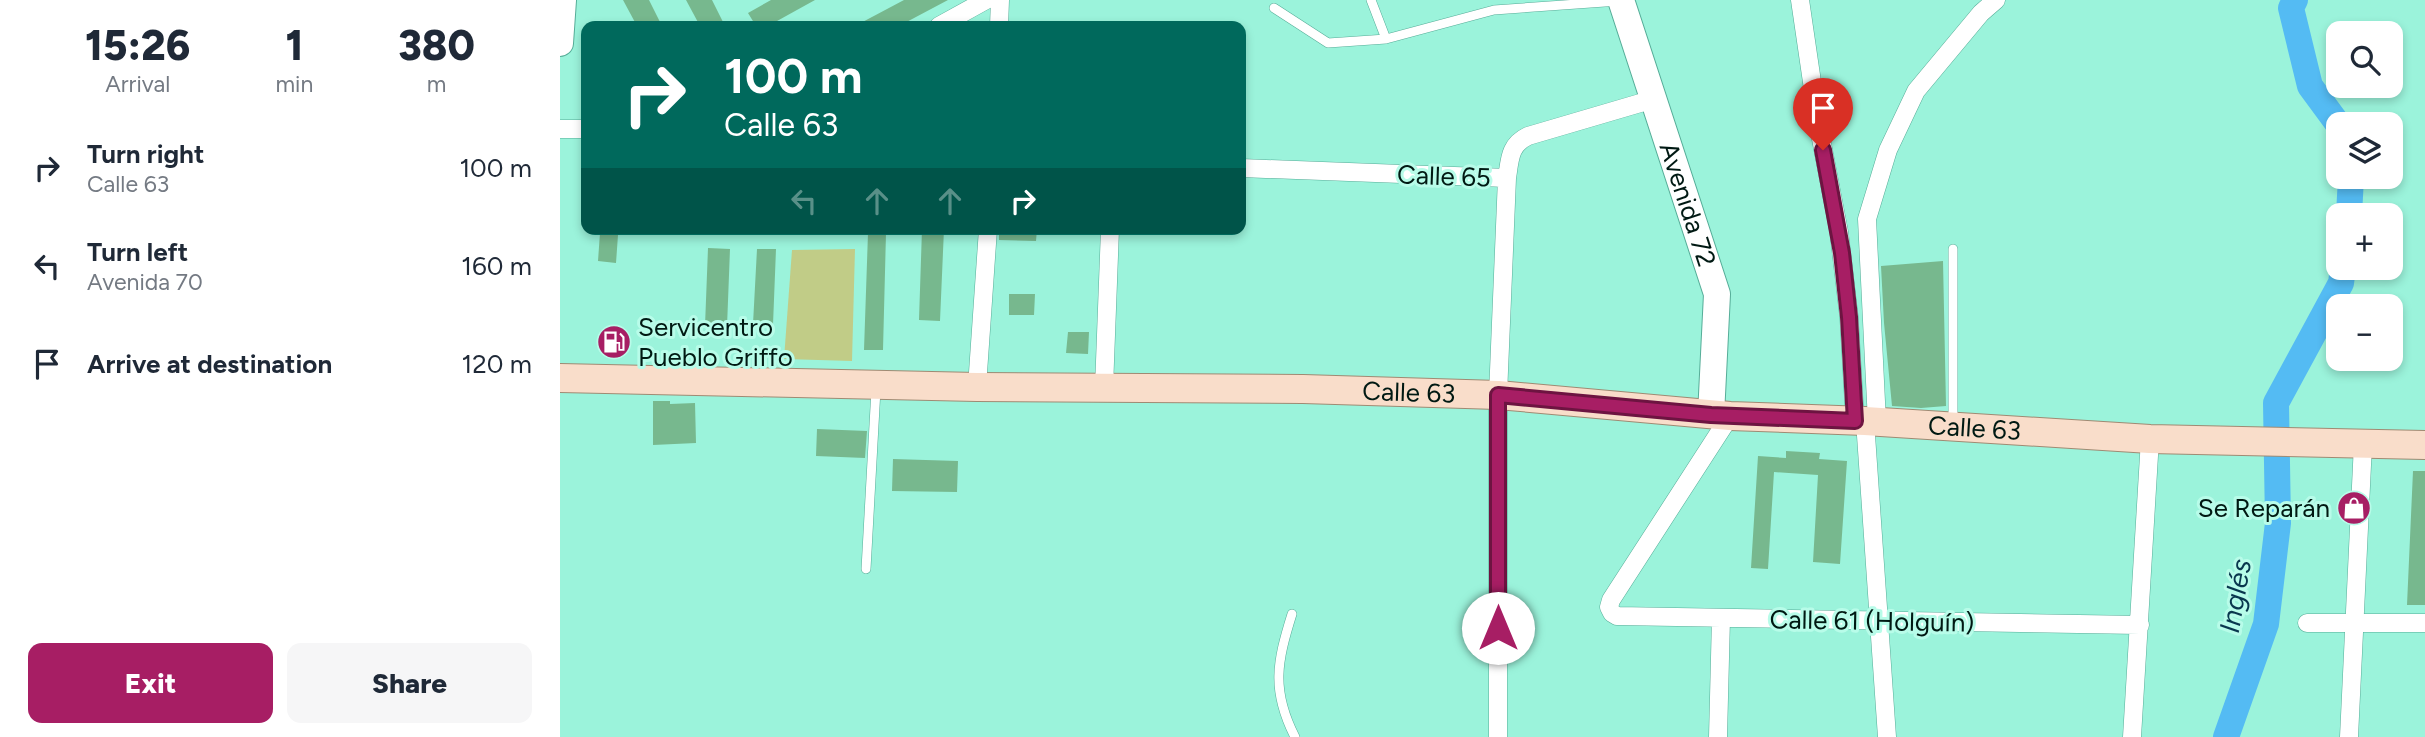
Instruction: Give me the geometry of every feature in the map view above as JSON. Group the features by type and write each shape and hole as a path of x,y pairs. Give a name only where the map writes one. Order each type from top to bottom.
{"main road":[{"name":"Calle 63","path":"560,378 977,387 1303,389 1498,395 1720,415 2150,439 2425,445"}],"street":[{"path":"560,44 563,0"},
{"path":"948,21 986,0"},
{"path":"999,21 1000,0"},
{"name":"Avenida 72","path":"1622,0 1630,33 1717,295 1720,415"},
{"path":"1800,0 1818,123 1839,232 1866,422"},
{"path":"1887,737 1866,422 1867,219 1888,150 1916,91 1981,13 1996,0"},
{"name":"Calle 65","path":"1246,169 1507,178 1511,152 1515,143 1520,140 1654,99"},
{"path":"560,129 581,130"},
{"path":"1498,737 1498,395 1507,178"},
{"path":"977,387 988,235"},
{"path":"1104,388 1110,235"},
{"name":"Calle 61 (Holguín)","path":"1720,415 1611,600 1609,607 1617,616 2140,625"},
{"path":"2132,737 2150,439"},
{"path":"2349,737 2363,444"},
{"path":"1718,737 1721,618"},
{"path":"2307,623 2425,623"}],"lane":[{"path":"1371,0 1386,39"},
{"path":"1274,8 1328,43 1386,39 1494,10 1622,0"},
{"path":"1953,248 1953,427"},
{"path":"866,569 876,384"},
{"path":"1292,614 1278,668 1279,695 1295,737"}],"green space":[{"path":"855,249 852,361 784,359 792,250"}],"building":[{"path":"623,0 649,0 660,21 634,21"},
{"path":"686,0 712,0 722,21 697,21"},
{"path":"771,0 815,0 777,21 753,21 748,13"},
{"path":"904,0 948,0 908,21 864,21"},
{"path":"600,235 618,235 616,263 598,261"},
{"path":"868,235 886,235 883,350 864,350"},
{"path":"922,235 944,235 940,321 919,320"},
{"path":"999,235 1036,235 1036,241 999,240"},
{"path":"708,248 730,249 727,327 705,326"},
{"path":"757,249 776,249 773,325 753,324"},
{"path":"1943,261 1946,406 1892,406 1881,266"},
{"path":"1009,294 1035,294 1034,315 1009,315"},
{"path":"1068,332 1089,332 1088,354 1066,353"},
{"path":"653,401 670,401 670,404 695,403 696,443 653,445"},
{"path":"817,429 867,431 865,458 816,456"},
{"path":"1786,451 1820,453 1819,459 1847,461 1840,564 1813,562 1818,475 1774,472 1768,569 1751,568 1758,456 1786,458"},
{"path":"893,459 958,461 957,492 892,491"},
{"path":"2413,471 2425,471 2425,605 2407,605"}],"waterway":[{"name":"Inglés","path":"2295,0 2291,8 2310,86 2329,112"},
{"name":"Inglés","path":"2350,189 2350,203"},
{"name":"Inglés","path":"2226,737 2266,624 2278,523 2276,403 2341,280"}],"place":[{"name":"Servicentro Pueblo Griffo","path":"614,342"},
{"name":"Se Reparán","path":"2354,508"}],"route":[{"path":"1498,628 1498,395 1711,415 1855,421 1842,253 1823,150"}]}
